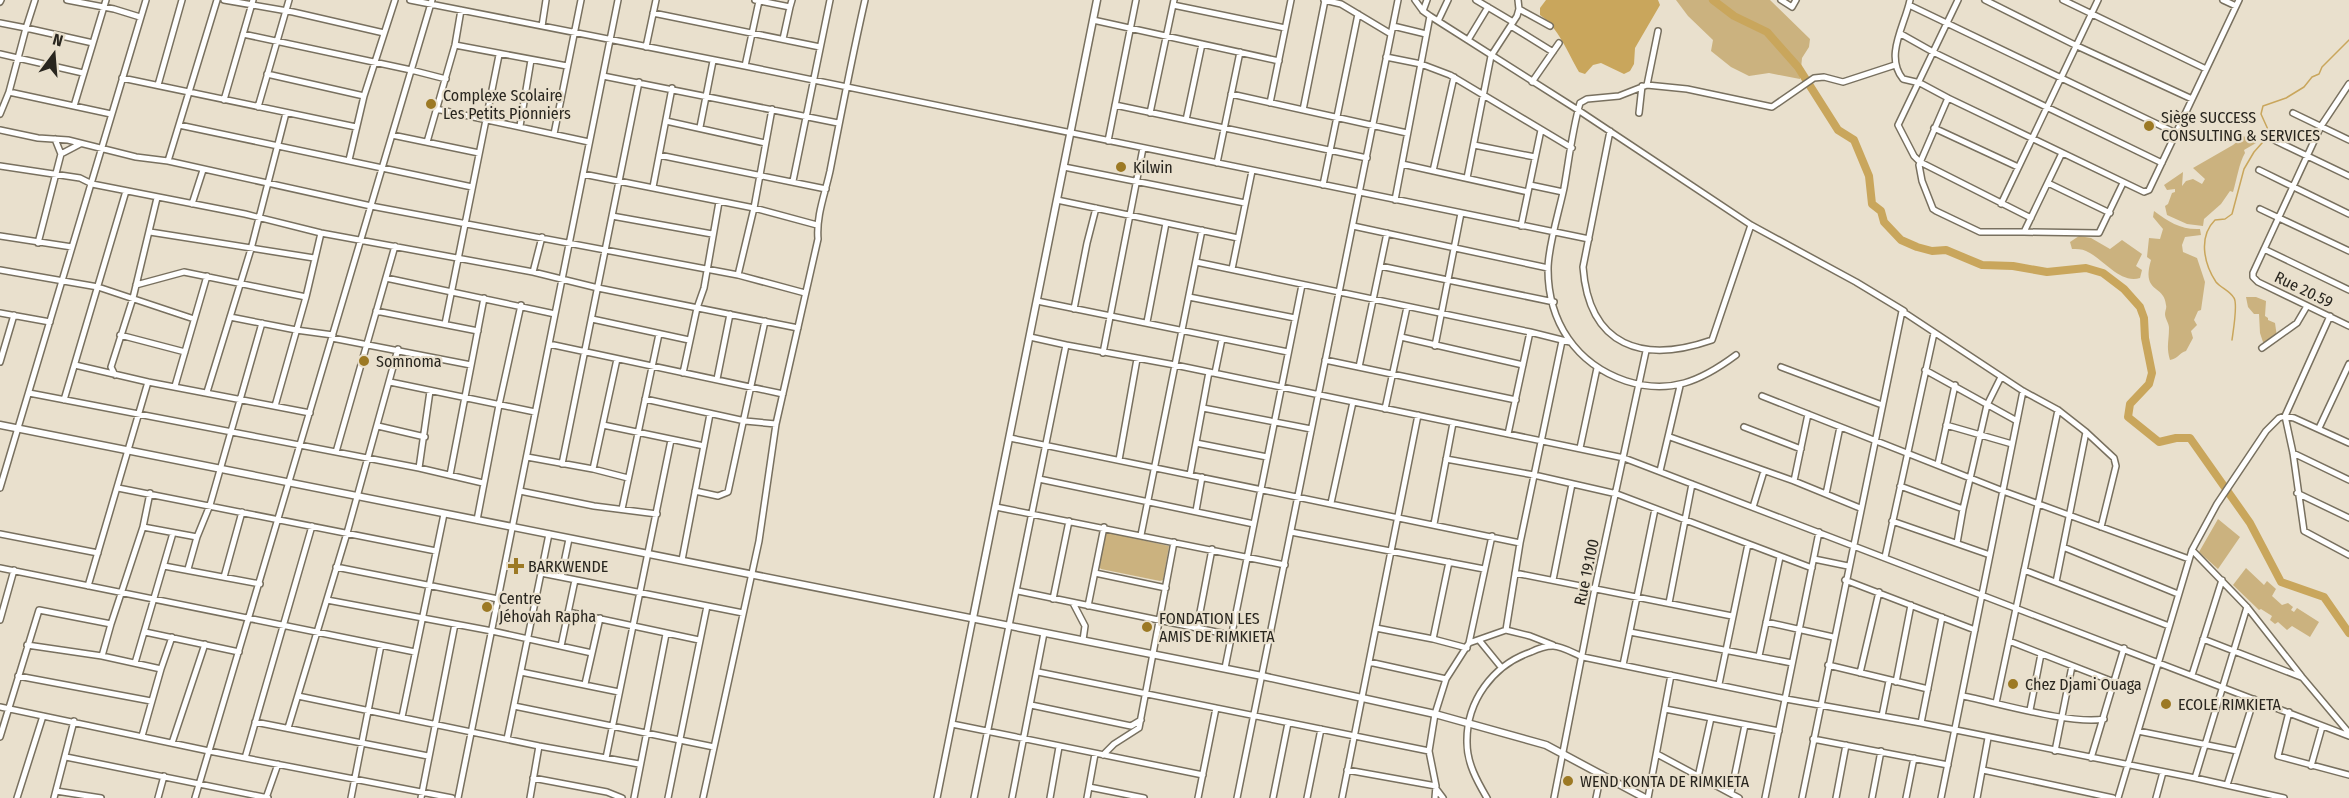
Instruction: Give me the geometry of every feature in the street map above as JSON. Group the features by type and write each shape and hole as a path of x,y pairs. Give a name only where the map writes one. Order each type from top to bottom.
{"street":[{"path":"0,114 9,92 35,0"},
{"path":"67,0 105,3 140,17"},
{"path":"0,488 146,0"},
{"path":"158,85 182,0"},
{"path":"168,161 217,0"},
{"path":"224,0 253,3 362,26 384,33"},
{"path":"258,106 288,0"},
{"path":"349,160 364,96 395,0"},
{"path":"410,0 431,2 461,10 1588,239"},
{"path":"542,26 546,0"},
{"path":"554,134 581,0"},
{"path":"458,798 618,0"},
{"path":"646,46 656,0"},
{"path":"745,66 757,0 791,3 783,39"},
{"path":"793,181 830,0"},
{"path":"703,798 751,575 776,424 818,239 817,225 865,0"},
{"path":"937,798 1097,0"},
{"path":"1108,141 1136,0"},
{"path":"1270,103 1291,0"},
{"path":"1303,110 1325,0 1341,4 1391,34"},
{"path":"1237,798 1398,0"},
{"path":"1415,0 1430,16 1578,110 1751,225 1856,282 1904,311 2023,391 2058,410 2086,432 2115,462 2101,527"},
{"path":"1423,11 1427,0"},
{"path":"1438,21 1448,0"},
{"path":"1476,0 1553,52"},
{"path":"1467,178 1491,56 1512,24 1519,9 1518,0"},
{"path":"1781,0 1792,7 1796,0"},
{"path":"1958,0 1920,83 1898,124 1914,156 1920,162 2031,218"},
{"path":"1985,0 2077,46 2192,99"},
{"path":"2064,0 2206,69"},
{"path":"2001,204 2098,0"},
{"path":"2223,0 2236,6"},
{"path":"2176,133 1910,2 1895,50 1896,71 1903,79 1920,83 2142,191 2149,190 2162,162 2176,133 2206,69 2239,0"},
{"path":"195,798 431,2"},
{"path":"1150,113 1173,2 1285,28"},
{"path":"74,106 105,3"},
{"path":"224,100 253,3"},
{"path":"1468,40 1488,8"},
{"path":"1519,9 1550,26"},
{"path":"427,142 455,45 461,10"},
{"path":"653,13 820,47"},
{"path":"1323,185 1358,14"},
{"path":"1395,200 1430,16"},
{"path":"1093,20 1279,61"},
{"path":"0,22 93,43"},
{"path":"1393,26 1426,34"},
{"path":"1639,113 1659,31"},
{"path":"243,34 446,79"},
{"path":"1901,34 2047,108 2162,162"},
{"path":"1533,82 1559,43"},
{"path":"1186,120 1202,44"},
{"path":"455,45 567,66"},
{"path":"1216,163 1240,52"},
{"path":"0,54 83,73"},
{"path":"445,324 499,55"},
{"path":"1386,57 1421,64 1454,77 1572,148"},
{"path":"520,126 531,60"},
{"path":"700,128 713,61"},
{"path":"1736,355 1714,371 1680,386 1639,385 1597,368 1570,342 1560,324 1548,268 1578,110 1583,100 1619,96 1644,85 1694,90 1767,107 1814,78 1824,77 1843,82 1895,64"},
{"path":"267,74 364,96"},
{"path":"603,76 838,123"},
{"path":"1433,171 1454,77"},
{"path":"122,78 356,127"},
{"path":"562,464 639,82"},
{"path":"2349,84 2321,126 2264,249 2349,290"},
{"path":"653,187 672,88"},
{"path":"9,92 111,114"},
{"path":"1232,94 1407,133"},
{"path":"2341,96 2349,100"},
{"path":"1948,98 1920,162 1919,171 1934,210 1980,232 2097,234 2102,229 2123,183"},
{"path":"1115,105 1367,159"},
{"path":"436,109 589,142"},
{"path":"738,275 754,208 772,109"},
{"path":"207,392 251,249 286,113"},
{"path":"2293,113 2349,140"},
{"path":"666,121 765,143"},
{"path":"179,125 472,187"},
{"path":"1934,128 2018,167"},
{"path":"0,130 103,148 136,157 168,161 371,206 738,275 805,293"},
{"path":"1521,226 1541,130"},
{"path":"1610,131 1584,267 1585,288 1590,306 1600,322 1617,338 1631,347 1646,351 1670,351 1694,347 1712,340 1751,225"},
{"path":"392,135 479,153"},
{"path":"38,243 61,154 55,139"},
{"path":"2276,141 2349,176"},
{"path":"61,154 80,144"},
{"path":"1474,144 1535,157"},
{"path":"1103,352 1143,148"},
{"path":"2024,232 2062,153"},
{"path":"659,155 826,189"},
{"path":"1402,164 1528,192"},
{"path":"0,166 56,173 80,178 92,184 158,198 533,272 598,288 798,328"},
{"path":"1064,167 1245,203"},
{"path":"192,204 203,170"},
{"path":"2259,170 2349,214"},
{"path":"1232,269 1251,171"},
{"path":"583,174 754,208 817,225"},
{"path":"2048,183 2110,213"},
{"path":"1530,185 1563,192"},
{"path":"64,400 126,191"},
{"path":"115,375 111,367 133,298 158,198"},
{"path":"1057,200 1238,238"},
{"path":"683,372 697,308 704,288 719,202"},
{"path":"1074,309 1096,208"},
{"path":"2260,209 2349,251"},
{"path":"1435,345 1461,213"},
{"path":"612,216 712,234"},
{"path":"1147,322 1166,223"},
{"path":"1353,225 1548,268"},
{"path":"1141,535 1202,230"},
{"path":"150,232 314,258"},
{"path":"275,406 306,297 321,232"},
{"path":"1359,367 1387,233"},
{"path":"0,236 72,247"},
{"path":"533,272 542,237"},
{"path":"336,452 395,246"},
{"name":"Rue 20.59","path":"2264,249 2253,273 2258,282 2349,326"},
{"path":"1196,262 1570,342"},
{"path":"1380,266 1554,303"},
{"path":"0,270 98,287 194,319"},
{"path":"135,285 180,273 207,276 306,297"},
{"path":"175,386 207,276"},
{"path":"386,278 555,314"},
{"path":"1225,669 1302,285"},
{"path":"1189,297 1295,318"},
{"path":"450,475 484,298"},
{"path":"1037,301 1288,352"},
{"path":"477,520 521,305"},
{"path":"2262,348 2297,323 2307,306"},
{"path":"1385,408 1407,307"},
{"path":"376,311 478,331"},
{"path":"1802,798 1812,739 1900,312 1904,311"},
{"path":"0,313 50,322"},
{"path":"717,380 730,314"},
{"path":"0,362 14,315"},
{"path":"2118,798 2188,559 2217,504 2266,431 2285,416 2330,316"},
{"path":"230,317 471,365"},
{"path":"591,319 689,340"},
{"path":"695,491 718,496 728,492 765,321"},
{"path":"188,569 197,537 210,505 262,323"},
{"path":"1508,434 1530,332"},
{"path":"1885,556 1934,333"},
{"path":"622,509 658,334"},
{"path":"120,335 185,352"},
{"path":"1030,337 1624,458 2124,648 2322,727 2349,734"},
{"path":"1401,337 1523,365"},
{"path":"1190,475 1203,408 1222,339"},
{"path":"1506,630 1520,543 1562,341"},
{"path":"549,344 783,394"},
{"path":"974,798 1018,591 1031,513 1066,345"},
{"path":"288,728 347,533 398,349"},
{"name":"Rue 19.100","path":"1554,798 1595,588 1646,351"},
{"path":"593,469 617,359"},
{"path":"1119,460 1137,359"},
{"path":"1325,360 1516,400"},
{"path":"2319,428 2349,364"},
{"path":"75,365 148,382 310,412"},
{"path":"1781,367 1882,405"},
{"path":"1580,448 1597,368"},
{"path":"1925,370 2017,420"},
{"path":"1957,543 1987,405 2001,377"},
{"path":"88,586 148,382"},
{"path":"390,382 535,412"},
{"path":"1938,464 1955,385"},
{"path":"1660,471 1670,437 1680,386"},
{"path":"419,468 430,390"},
{"path":"1941,798 2023,391"},
{"path":"29,393 300,447 419,468 483,483"},
{"path":"1762,396 2003,491 2188,559"},
{"path":"645,399 745,421 776,424"},
{"path":"1331,503 1353,402"},
{"path":"1203,408 1311,429"},
{"path":"1996,703 2058,410"},
{"path":"682,560 710,414"},
{"path":"1794,482 1808,414"},
{"path":"1342,798 1418,415"},
{"path":"2285,416 2294,417 2349,443"},
{"path":"2285,416 2293,453 2304,531 2349,555"},
{"path":"1434,524 1454,423"},
{"path":"1946,424 2012,444"},
{"path":"0,425 1262,676 1435,714 1546,746 1647,798 1671,675"},
{"path":"603,425 704,446"},
{"path":"378,426 425,437"},
{"path":"1744,427 1801,449"},
{"path":"1826,494 1840,427"},
{"path":"2056,582 2086,432"},
{"path":"1670,437 1860,508"},
{"path":"1010,438 1520,543"},
{"path":"606,758 649,555 670,440"},
{"path":"1196,443 1267,457"},
{"path":"2293,453 2349,480"},
{"path":"527,457 628,478"},
{"path":"1446,459 1534,475 1617,494 1812,568"},
{"path":"0,461 8,463"},
{"path":"1753,507 1764,471"},
{"path":"1196,512 1202,477"},
{"path":"1039,479 1254,524"},
{"path":"1553,580 1572,484"},
{"path":"1670,603 1692,484"},
{"path":"1900,486 1963,509"},
{"path":"118,488 436,551"},
{"path":"520,491 594,506 657,514"},
{"path":"102,656 143,527 150,493"},
{"path":"2297,493 2349,518"},
{"path":"996,507 1285,565"},
{"path":"1623,665 1655,509"},
{"path":"224,576 242,512"},
{"path":"402,717 444,514"},
{"path":"1892,520 1990,555"},
{"path":"1053,599 1069,521"},
{"path":"245,758 312,526"},
{"path":"143,527 197,537"},
{"path":"1088,606 1104,528"},
{"path":"1291,532 1484,569"},
{"path":"1765,798 1819,532"},
{"path":"135,663 174,533"},
{"path":"0,534 98,553"},
{"path":"507,739 549,534"},
{"path":"1443,798 1437,788 1430,751 1435,714 1446,679 1468,645 1492,536"},
{"path":"561,577 569,539"},
{"path":"1103,755 1115,743 1137,731 1141,720 1174,542"},
{"path":"1719,684 1748,544"},
{"path":"2063,547 2178,594"},
{"path":"1197,628 1212,549"},
{"path":"2192,550 2247,607 2349,734"},
{"path":"1759,656 1780,557"},
{"path":"1814,559 1848,566"},
{"path":"1433,639 1449,562"},
{"path":"164,566 260,584"},
{"path":"336,567 498,599"},
{"path":"0,568 415,652"},
{"path":"0,620 14,570"},
{"path":"2024,570 2169,626"},
{"path":"541,573 743,613"},
{"path":"1095,573 1167,588"},
{"path":"1515,573 1732,616"},
{"path":"561,646 575,580"},
{"path":"1845,580 1975,630"},
{"path":"2192,675 2222,580"},
{"path":"1018,591 1232,635"},
{"path":"1860,674 1879,592"},
{"path":"327,600 492,631 592,653"},
{"path":"1073,603 1084,627 1083,640"},
{"path":"1896,682 1911,605"},
{"path":"668,798 707,606"},
{"path":"2195,778 2247,607"},
{"path":"0,737 39,610 111,624"},
{"path":"568,612 699,640"},
{"path":"1921,723 1942,617"},
{"path":"585,684 600,618"},
{"path":"1766,622 1833,637"},
{"path":"421,795 455,624"},
{"path":"1376,628 1468,645 1506,630 1530,636 1583,657 1786,699 1921,723 2195,778 2266,796 2284,798"},
{"path":"145,632 240,652"},
{"path":"1630,632 1792,663"},
{"path":"634,798 666,633"},
{"path":"1012,798 1044,633"},
{"path":"142,736 172,638"},
{"path":"2203,639 2302,677"},
{"path":"1479,640 1501,667"},
{"path":"2009,641 2114,681"},
{"path":"172,743 205,644"},
{"path":"27,645 102,656 161,669"},
{"path":"351,798 381,645"},
{"path":"1487,798 1469,762 1467,743 1474,704 1483,688 1501,667 1516,657 1554,646"},
{"path":"2091,758 2124,648"},
{"path":"2030,710 2041,654"},
{"path":"1369,662 1446,679"},
{"path":"1828,665 1928,689"},
{"path":"2055,751 2072,666"},
{"path":"521,672 619,692"},
{"path":"1038,672 1430,751"},
{"path":"18,676 151,701"},
{"path":"1882,716 1889,681"},
{"path":"298,696 539,746 639,764"},
{"path":"1963,696 2062,717 2089,720 2104,718"},
{"path":"2227,785 2254,699"},
{"path":"1031,705 1131,726 1141,720"},
{"path":"514,706 714,747"},
{"path":"0,707 209,751 355,778 421,795 452,798"},
{"path":"1198,798 1216,708"},
{"path":"1665,709 1779,731"},
{"path":"2289,712 2278,755 2281,758 2349,775"},
{"path":"17,798 44,716"},
{"path":"1698,777 1711,718"},
{"path":"54,798 74,721"},
{"path":"255,722 428,756"},
{"path":"1273,798 1288,723"},
{"path":"952,724 1203,775"},
{"path":"1731,793 1745,724"},
{"path":"2311,766 2322,727"},
{"path":"1307,798 1321,729"},
{"path":"2138,731 2237,751"},
{"path":"1977,798 1988,738"},
{"path":"1812,739 1948,765"},
{"path":"1836,798 1846,745"},
{"path":"530,798 539,746"},
{"path":"1050,798 1059,747"},
{"path":"1872,798 1881,751"},
{"path":"1087,798 1095,754"},
{"path":"1657,754 1739,798"},
{"path":"66,756 267,798 278,764"},
{"path":"1905,798 1914,758"},
{"path":"1347,770 1437,788"},
{"path":"1983,770 2113,798"},
{"path":"2156,798 2163,772"},
{"path":"1596,798 1601,774"},
{"path":"158,798 164,776"},
{"path":"533,778 607,792 622,798"},
{"path":"1089,787 1144,798"},
{"path":"1435,798 1437,788"},
{"path":"56,791 101,798"},
{"path":"2077,798 2079,791"}],"shaded area":[{"path":"1546,0 1658,0 1660,5 1635,48 1634,64 1630,71 1624,74 1601,63 1593,65 1585,74 1579,72 1557,33 1540,15 1540,8"},
{"path":"1676,0 1770,0 1810,39 1809,47 1802,58 1800,79 1769,73 1749,76 1731,67 1711,51 1713,40 1688,16"},
{"path":"2244,136 2248,141 2253,139 2256,143 2244,150 2233,192 2230,191 2221,204 2204,219 2203,226 2187,224 2167,215 2165,206 2175,189 2167,190 2164,185 2183,172 2182,186 2186,181 2193,179 2202,184 2205,179 2193,168"},
{"path":"2154,211 2176,224 2200,229 2201,235 2185,237 2182,245 2183,252 2197,258 2205,282 2201,310 2198,311 2194,320 2197,325 2191,331 2193,338 2186,351 2170,360 2169,328 2165,316 2164,298 2151,284 2149,278 2151,260 2147,257 2149,238 2160,239 2163,229 2153,217"},
{"path":"2079,236 2091,238 2110,249 2122,240 2142,254 2136,266 2142,270 2140,278 2125,277 2092,254 2081,249 2072,249 2070,242"},
{"path":"2246,297 2256,297 2266,301 2265,316 2275,323 2277,337 2267,343 2263,342 2259,314 2254,314 2248,307"},
{"path":"2218,519 2240,537 2218,569 2199,552"},
{"path":"1106,532 1169,546 1163,580 1101,569 1099,567"},
{"path":"2246,568 2264,585 2267,581 2276,589 2272,596 2282,605 2288,603 2293,607 2291,610 2294,612 2297,608 2319,622 2310,637 2292,626 2287,630 2278,622 2275,624 2270,620 2272,616 2259,610 2233,585"}],"waterway":[{"path":"1713,0 1734,16 1767,32 1798,67 1838,130 1854,140 1869,176 1872,204 1881,211 1884,222 1901,240 1932,251 1946,250 1982,265 2013,266 2047,272 2086,268 2103,273 2124,289 2140,307 2144,318 2145,338 2152,373 2149,384 2130,404 2128,417 2159,442 2190,438 2250,523 2281,582 2324,597 2349,633"},
{"path":"2232,340 2235,301 2230,293 2216,282 2208,267 2205,251 2206,234 2215,220 2225,219 2232,214 2244,169 2254,152 2270,134 2261,114 2263,106 2286,98 2304,87 2312,77 2319,74 2322,67 2349,40"}],"place":[{"name":"Complexe Scolaire Les Petits Pionniers","path":"431,104"},
{"name":"Siège SUCCESS CONSULTING & SERVICES","path":"2149,126"},
{"name":"Kilwin","path":"1121,167"},
{"name":"Somnoma","path":"364,361"},
{"name":"BARKWENDE","path":"516,566"},
{"name":"Centre Jéhovah Rapha","path":"487,607"},
{"name":"FONDATION LES AMIS DE RIMKIETA","path":"1147,627"},
{"name":"Chez Djami Ouaga","path":"2013,684"},
{"name":"ECOLE RIMKIETA","path":"2166,704"},
{"name":"WEND KONTA DE RIMKIETA","path":"1568,781"}]}
